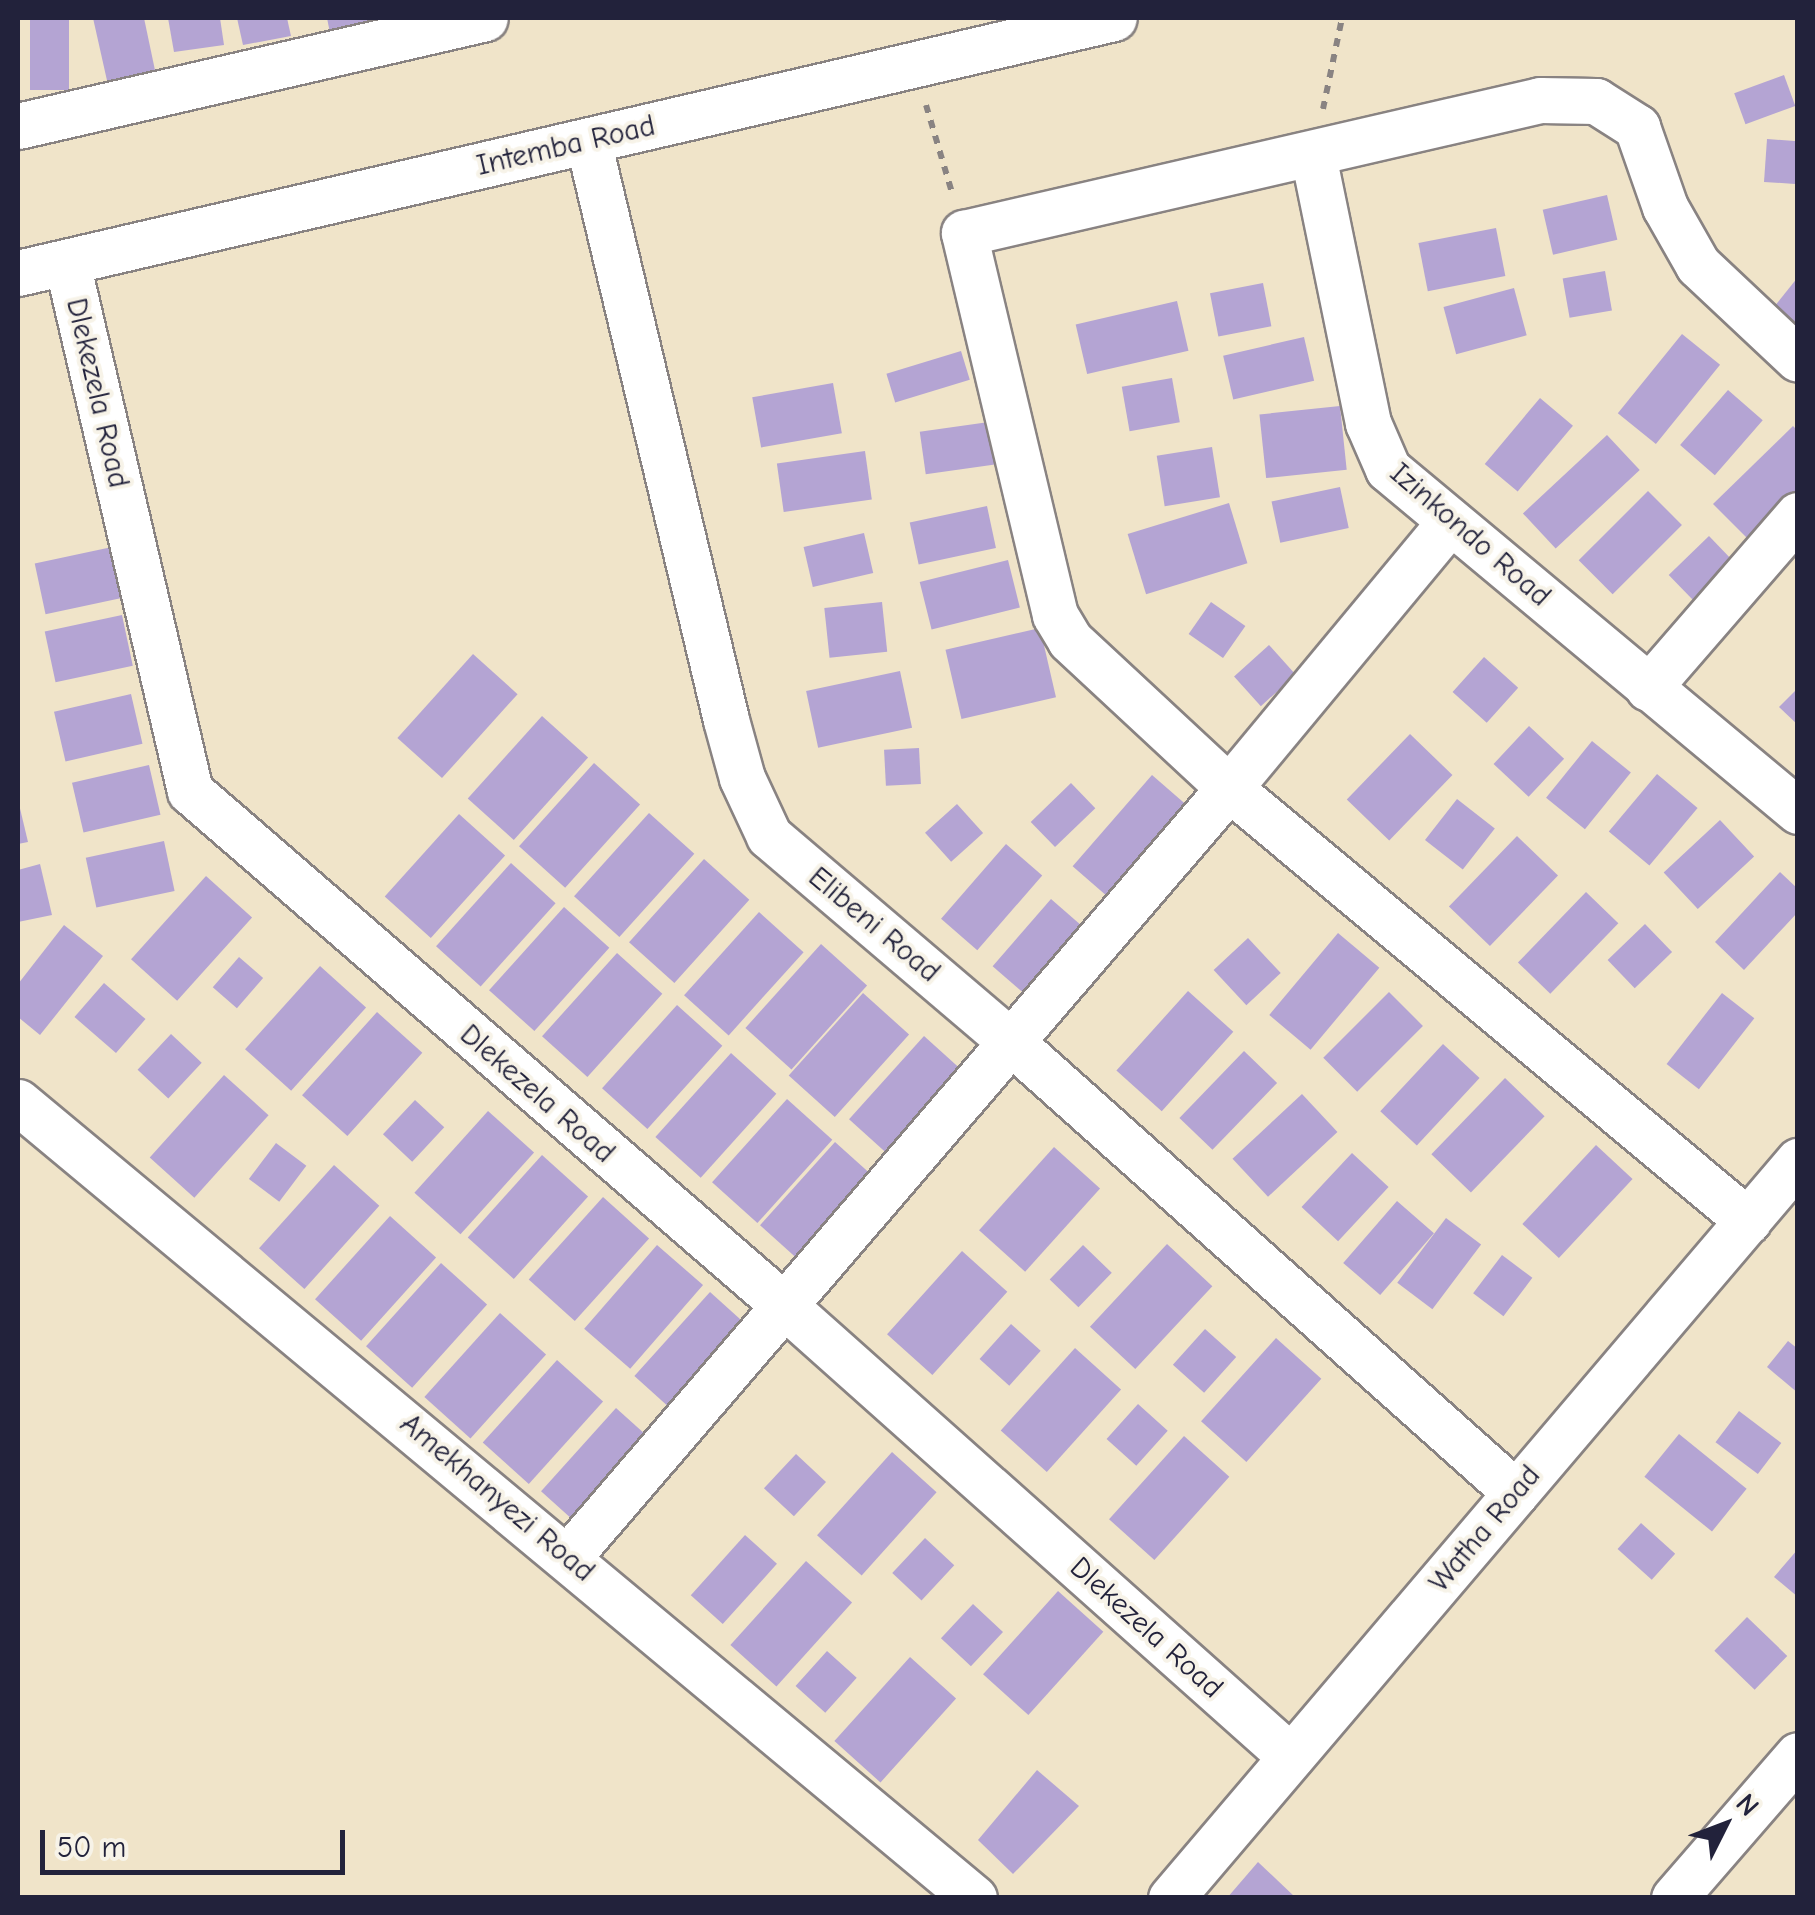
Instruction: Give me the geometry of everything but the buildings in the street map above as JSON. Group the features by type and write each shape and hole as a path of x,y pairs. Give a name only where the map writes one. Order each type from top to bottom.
{"street":[{"path":"18,126 485,18"},
{"name":"Intemba Road","path":"18,273 1114,18"},
{"path":"1748,1221 1229,788 1082,652 1055,615 964,233 1540,100 1596,101 1637,127 1665,206 1698,265 1798,359"},
{"name":"Elibeni Road","path":"588,141 726,720 742,778 768,836 1010,1041 1516,1492"},
{"name":"Izinkondo Road","path":"1313,155 1368,423 1388,469 1798,811"},
{"name":"Dlekezela Road","path":"67,262 190,792 786,1307 1291,1757"},
{"path":"1648,688 1798,515"},
{"path":"568,1556 1229,788 1450,522"},
{"name":"Amekhanyezi Road","path":"18,1102 568,1556 974,1898"},
{"name":"Watha Road","path":"1171,1898 1798,1160"},
{"path":"1674,1898 1798,1755"}],"path":[{"path":"1313,155 1342,18"},
{"path":"914,66 964,233"}]}
